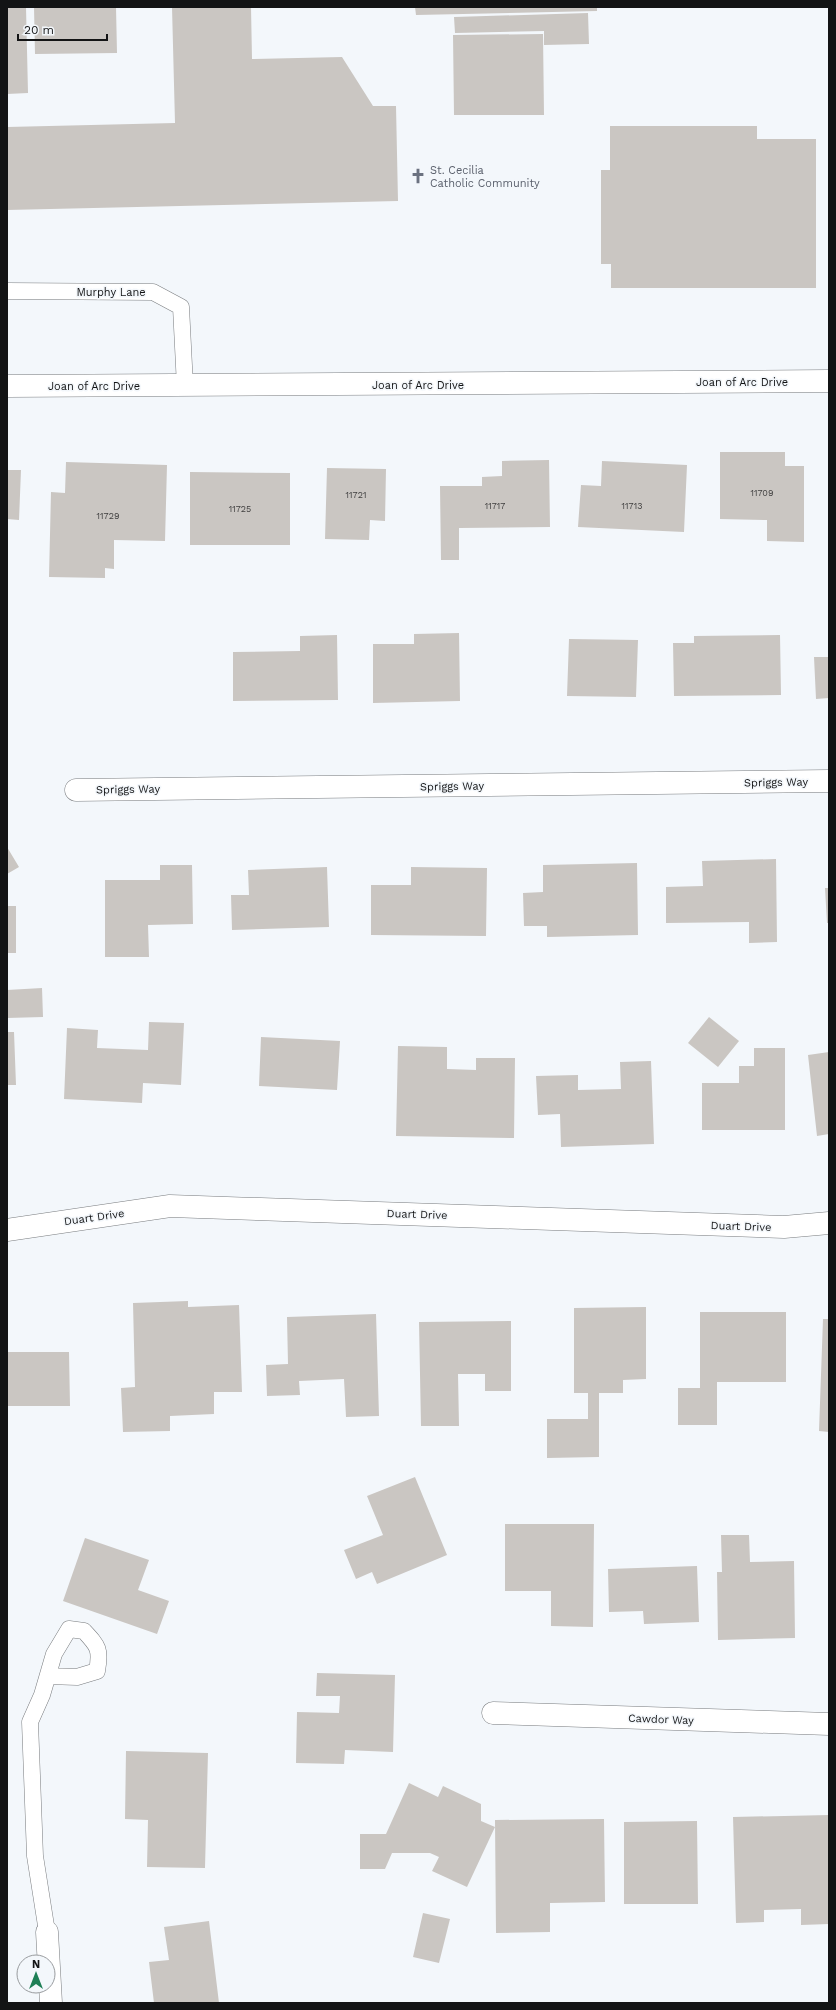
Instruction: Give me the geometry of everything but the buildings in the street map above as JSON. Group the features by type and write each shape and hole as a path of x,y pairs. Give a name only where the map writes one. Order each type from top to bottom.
{"street":[{"name":"Joan of Arc Drive","path":"7,386 829,381"},
{"name":"Spriggs Way","path":"76,790 829,781"},
{"name":"Duart Drive","path":"7,1230 170,1206 776,1227 829,1223"},
{"name":"Cawdor Way","path":"493,1714 829,1724"},
{"path":"47,1932 51,2003"}],"lane":[{"name":"Murphy Lane","path":"7,291 153,292 181,307 185,386"},
{"path":"47,1932 35,1856 30,1722 48,1676"}],"place":[{"name":"St. Cecilia Catholic Community","path":"418,176"}]}
